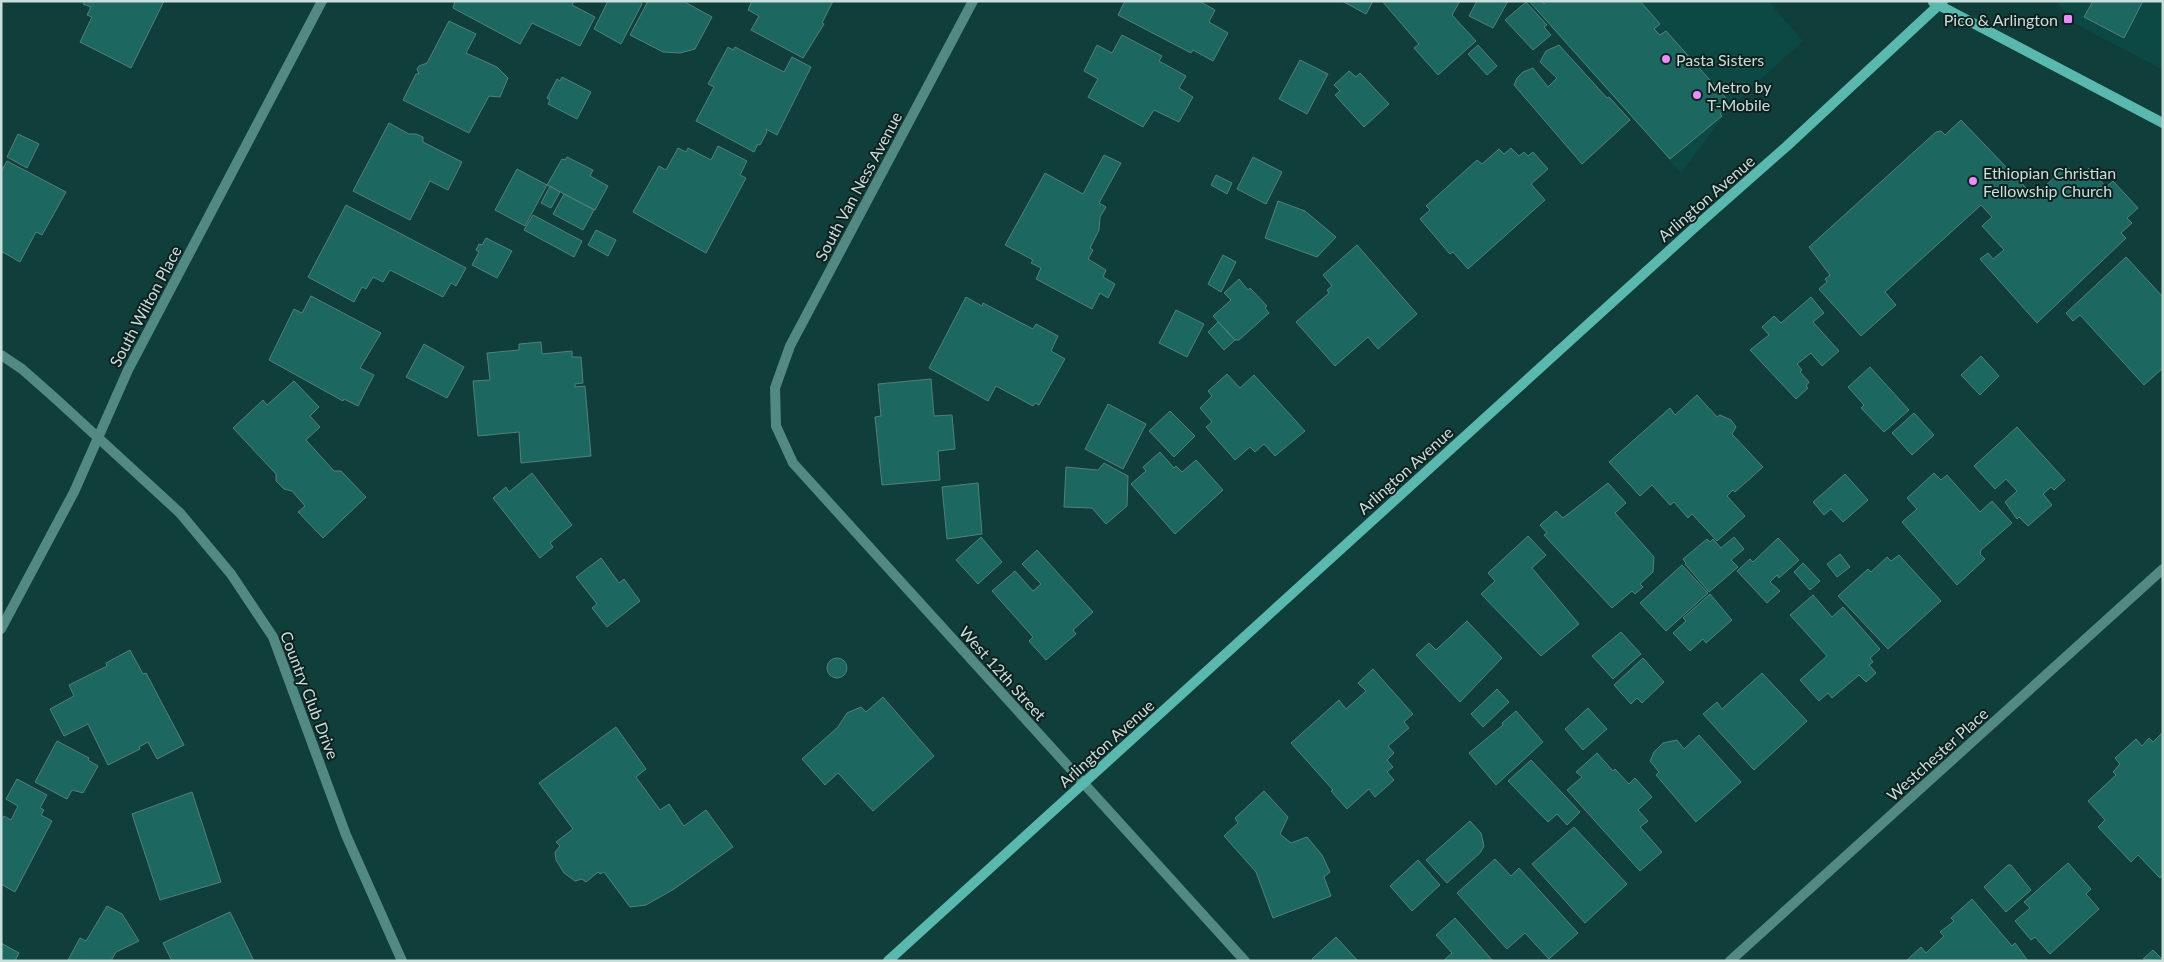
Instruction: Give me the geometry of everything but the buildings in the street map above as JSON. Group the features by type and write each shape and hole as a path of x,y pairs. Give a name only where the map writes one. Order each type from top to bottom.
{"main road":[{"path":"1938,2 2163,123"},
{"name":"Arlington Avenue","path":"888,961 1694,228 1787,146 1938,2"}],"street":[{"name":"South Wilton Place","path":"1,629 74,492 133,361 322,1"},
{"name":"South Van Ness Avenue","path":"775,388 790,346 974,1"},
{"name":"Country Club Drive","path":"1,355 22,369 98,436 180,513 231,574 273,636 346,835 402,961"},
{"name":"West 12th Street","path":"775,388 776,426 793,463 1245,961"},
{"name":"Westchester Place","path":"1730,961 2163,569"}],"shaded area":[{"path":"1527,1 1768,1 1803,41 1731,106 1681,173"},
{"path":"2060,1 2163,1 2163,70 2074,23 2058,4"}],"place":[{"name":"Pico & Arlington","path":"2068,19"},
{"name":"Pasta Sisters","path":"1666,59"},
{"name":"Metro by T-Mobile","path":"1697,95"},
{"name":"Ethiopian Christian Fellowship Church","path":"1973,181"}]}
